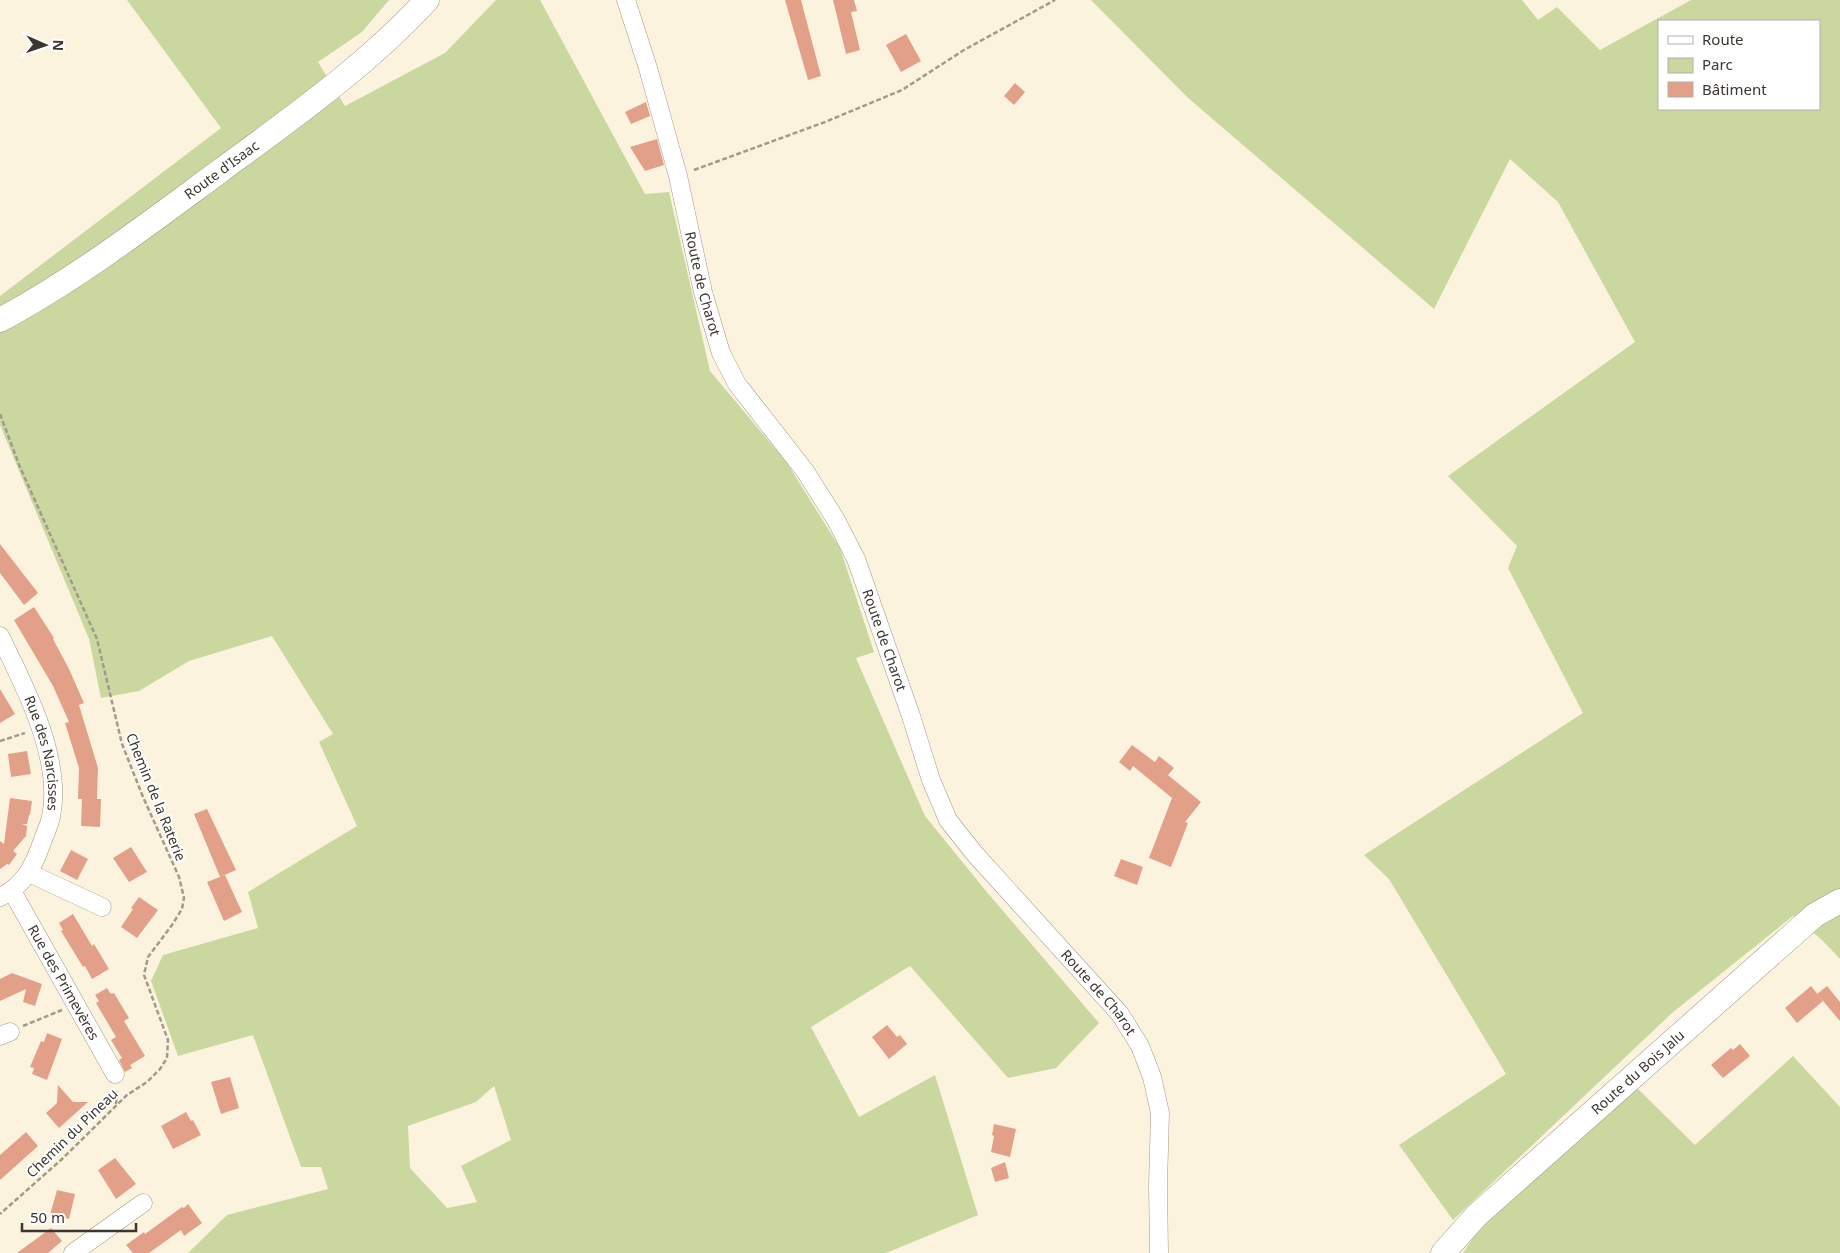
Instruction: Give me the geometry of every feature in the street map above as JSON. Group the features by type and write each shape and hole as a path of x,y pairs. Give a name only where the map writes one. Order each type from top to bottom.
{"street":[{"name":"Route d'Isaac","path":"0,320 99,259 298,113 338,83 384,43 427,0"},
{"name":"Route de Charot","path":"626,0 648,68 678,176 702,292 721,353 737,384 805,472 836,520 856,559 931,780 948,820 974,853 1120,1014 1140,1046 1152,1077 1160,1113 1158,1185 1160,1253"},
{"name":"Rue des Narcisses","path":"0,636 41,727 52,782 51,816 39,851 29,873 6,894"},
{"path":"29,873 102,907"},
{"name":"Rue des Primevères","path":"6,894 75,1005 116,1083"},
{"name":"Route du Bois Jalu","path":"1444,1253 1477,1215 1815,915 1840,901"},
{"path":"73,1253 143,1203"}],"path":[{"path":"678,176 825,122 902,90 964,50 1055,0"},
{"name":"Chemin de la Raterie","path":"0,414 20,467 98,639 122,744 183,890 182,909 148,957 144,975 168,1040 167,1058 160,1070"},
{"path":"0,741 41,727"},
{"path":"5,1034 75,1005"},
{"name":"Chemin du Pineau","path":"0,1214 61,1160 127,1095 147,1082 160,1070"},
{"path":"116,1083 116,1105"}],"green space":[{"path":"127,0 389,0 362,32 318,62 345,106 445,53 496,0 540,0 645,194 669,192 710,371 787,463 840,548 874,652 856,658 925,816 986,891 1099,1023 1056,1068 1008,1078 910,966 811,1027 859,1117 935,1075 978,1215 886,1253 188,1253 227,1215 328,1189 321,1167 301,1167 253,1035 178,1056 151,981 163,955 258,928 248,892 357,826 319,742 333,734 272,636 189,661 139,691 101,698 89,639 0,425 0,296 221,128","holes":["494,1086 511,1140 461,1166 477,1202 447,1208 410,1168 408,1126 476,1102"]},
{"path":"1091,0 1522,0 1538,20 1557,7 1600,50 1691,0 1840,0 1840,959 1822,940 1793,916 1672,1013 1453,1220 1399,1145 1506,1074 1389,879 1364,855 1583,713 1508,568 1517,546 1448,476 1635,342 1558,202 1510,159 1434,309 1187,97"},
{"path":"1793,1056 1840,1107 1840,1253 1463,1253 1478,1230 1636,1087 1695,1145"}],"building":[{"path":"785,0 801,0 821,76 808,80"},
{"path":"833,0 854,0 857,11 851,12 860,50 846,54"},
{"path":"906,34 921,61 901,72 886,45"},
{"path":"1015,83 1025,92 1014,105 1004,96"},
{"path":"646,102 650,116 631,124 625,112"},
{"path":"657,139 664,165 645,171 630,147"},
{"path":"0,544 38,593 24,605 0,573"},
{"path":"34,607 54,638 84,703 79,705 98,768 97,799 101,799 100,827 81,826 82,799 78,799 79,768 65,723 69,722 53,686 14,620"},
{"path":"0,689 15,714 0,723"},
{"path":"1132,745 1155,762 1159,756 1174,768 1168,775 1201,802 1185,822 1188,823 1171,867 1149,858 1172,798 1133,766 1130,771 1119,762"},
{"path":"27,751 31,774 11,777 8,754"},
{"path":"10,798 32,801 27,824 22,824 27,826 26,836 13,851 17,854 9,865 7,864 0,869 0,841 4,844"},
{"path":"207,809 236,870 220,877 194,814"},
{"path":"131,847 147,872 129,882 113,858"},
{"path":"71,850 88,859 77,880 60,871"},
{"path":"1121,859 1143,867 1137,885 1114,876"},
{"path":"225,875 242,912 224,921 207,882"},
{"path":"139,897 158,910 137,938 121,927"},
{"path":"73,914 92,946 94,944 109,969 92,979 61,931 63,930 59,923"},
{"path":"12,973 42,984 35,1006 23,1002 26,989 0,1001 0,979"},
{"path":"1811,986 1823,1001 1797,1023 1785,1008"},
{"path":"1827,986 1840,1002 1840,1021 1817,994"},
{"path":"107,988 111,994 114,993 129,1018 124,1021 145,1056 130,1065 132,1068 125,1072 119,1060 122,1058 111,1040 116,1037 96,1003 99,1001 95,995"},
{"path":"887,1025 897,1037 900,1035 907,1044 889,1059 872,1037"},
{"path":"47,1033 62,1039 47,1080 32,1074 34,1068 30,1067 41,1041 44,1042"},
{"path":"1740,1044 1750,1056 1723,1078 1711,1065 1731,1048 1733,1050"},
{"path":"230,1077 239,1108 221,1114 211,1082"},
{"path":"58,1085 73,1102 88,1102 59,1128 46,1113 57,1103"},
{"path":"186,1112 201,1135 173,1149 161,1126"},
{"path":"994,1124 1016,1129 1010,1157 991,1152"},
{"path":"26,1132 38,1146 0,1180 0,1155"},
{"path":"115,1158 136,1184 116,1199 98,1170"},
{"path":"1005,1162 1009,1178 995,1182 991,1168"},
{"path":"57,1190 75,1194 69,1219 50,1215"},
{"path":"188,1204 202,1223 184,1236 181,1230 149,1253 133,1253 126,1245 144,1232 145,1234"},
{"path":"51,1228 62,1241 48,1253 17,1253"}]}
